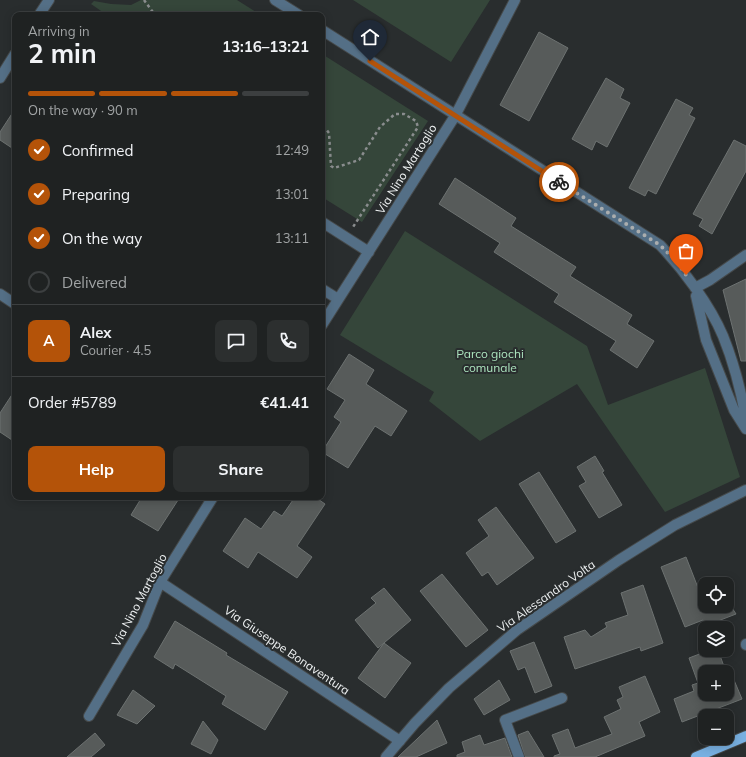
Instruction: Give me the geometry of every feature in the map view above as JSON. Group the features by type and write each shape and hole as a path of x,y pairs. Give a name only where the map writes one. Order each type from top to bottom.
{"main road":[{"path":"702,756 746,736"}],"street":[{"path":"41,12 49,0"},
{"path":"275,0 294,12"},
{"name":"Via Nino Martoglio","path":"325,320 455,116 515,0"},
{"path":"325,32 660,245 677,262 716,321 736,374 746,420"},
{"path":"0,78 12,59"},
{"path":"325,224 369,252"},
{"path":"695,288 710,280 746,255"},
{"path":"695,288 706,340 734,410 746,429"},
{"path":"325,291 338,299"},
{"path":"0,294 12,302"},
{"name":"Via Alessandro Volta","path":"386,757 449,688 517,630 619,560 675,524 746,490"},
{"name":"Via Nino Martoglio","path":"89,716 143,625 160,582 211,500"},
{"name":"Via Giuseppe Bonaventura","path":"160,582 400,741"},
{"path":"519,757 505,720 562,698"}],"path":[{"path":"144,0 153,12"},
{"path":"325,129 329,133 331,166 334,168 359,160 380,127 395,114 404,114 416,121 418,127 347,238"}],"green space":[{"path":"141,0 237,0 256,12 103,12 91,4 94,1 131,5"},
{"path":"353,0 490,0 451,62"},
{"path":"325,56 428,121 362,222 325,199"},
{"name":"Parco giochi comunale","path":"405,231 587,346 608,405 705,368 740,477 665,512 577,384 480,441 429,401 434,392 340,335"}],"building":[{"path":"539,32 568,48 529,121 500,105"},
{"path":"606,78 624,89 620,98 630,103 607,147 596,141 592,150 572,139"},
{"path":"676,99 693,108 689,115 695,118 656,194 648,190 645,196 629,188"},
{"path":"12,114 12,148 0,140 0,132"},
{"path":"734,140 746,146 746,171 712,234 699,226 703,219 693,214"},
{"path":"455,178 516,218 511,226 576,267 570,276 632,315 627,324 654,341 637,368 610,350 616,341 554,302 559,294 494,252 500,243 439,204"},
{"path":"746,279 746,361 741,361 723,290"},
{"path":"349,354 374,370 366,384 407,411 391,436 375,426 348,468 325,454 325,447 341,422 334,417 345,400 327,389"},
{"path":"12,395 12,440 0,432 0,413"},
{"path":"595,456 604,471 602,472 622,505 599,518 579,486 586,482 577,467"},
{"path":"539,472 576,531 556,543 519,484"},
{"path":"140,500 178,500 158,531 131,515"},
{"path":"293,500 319,500 325,504 297,546 312,557 297,578 258,552 248,568 223,551 245,518 261,529 274,511 282,516"},
{"path":"496,507 534,558 497,585 488,572 482,576 466,553 489,536 478,520"},
{"path":"686,557 698,588 698,613 734,613 734,611 736,614 718,621 698,621 685,627 661,567"},
{"path":"442,574 488,630 466,647 420,591"},
{"path":"643,585 663,643 641,651 640,647 575,669 564,637 585,630 591,637 607,627 605,623 628,615 621,593"},
{"path":"384,588 411,620 378,648 355,620 376,603 371,598"},
{"path":"175,621 227,653 226,655 288,692 265,730 222,704 226,696 175,664 173,669 154,657"},
{"path":"534,642 552,686 535,693 525,667 518,670 510,651"},
{"path":"384,643 411,663 385,698 358,678"},
{"path":"698,655 698,657 721,657 723,665 698,665 698,683 689,658"},
{"path":"645,676 660,712 639,722 645,736 595,757 554,757 560,754 552,735 568,729 575,748 612,734 604,717 621,709 617,700 623,697 619,687"},
{"path":"499,680 510,700 484,715 474,699"},
{"path":"734,680 742,699 716,709 698,709 698,716 682,722 674,699 694,691 692,685 698,683 698,701 734,701"},
{"path":"133,690 155,706 137,724 117,715"},
{"path":"437,720 447,743 416,757 398,757"},
{"path":"203,721 218,740 211,754 191,744"},
{"path":"528,731 544,757 525,757 518,735"},
{"path":"95,733 105,745 91,757 67,757"},
{"path":"480,735 484,745 505,738 512,757 457,757 457,755 465,752 462,742"}],"way so far":[{"path":"559,182 660,245 677,262 686,275"}],"route":[{"path":"370,61 559,182"}]}
